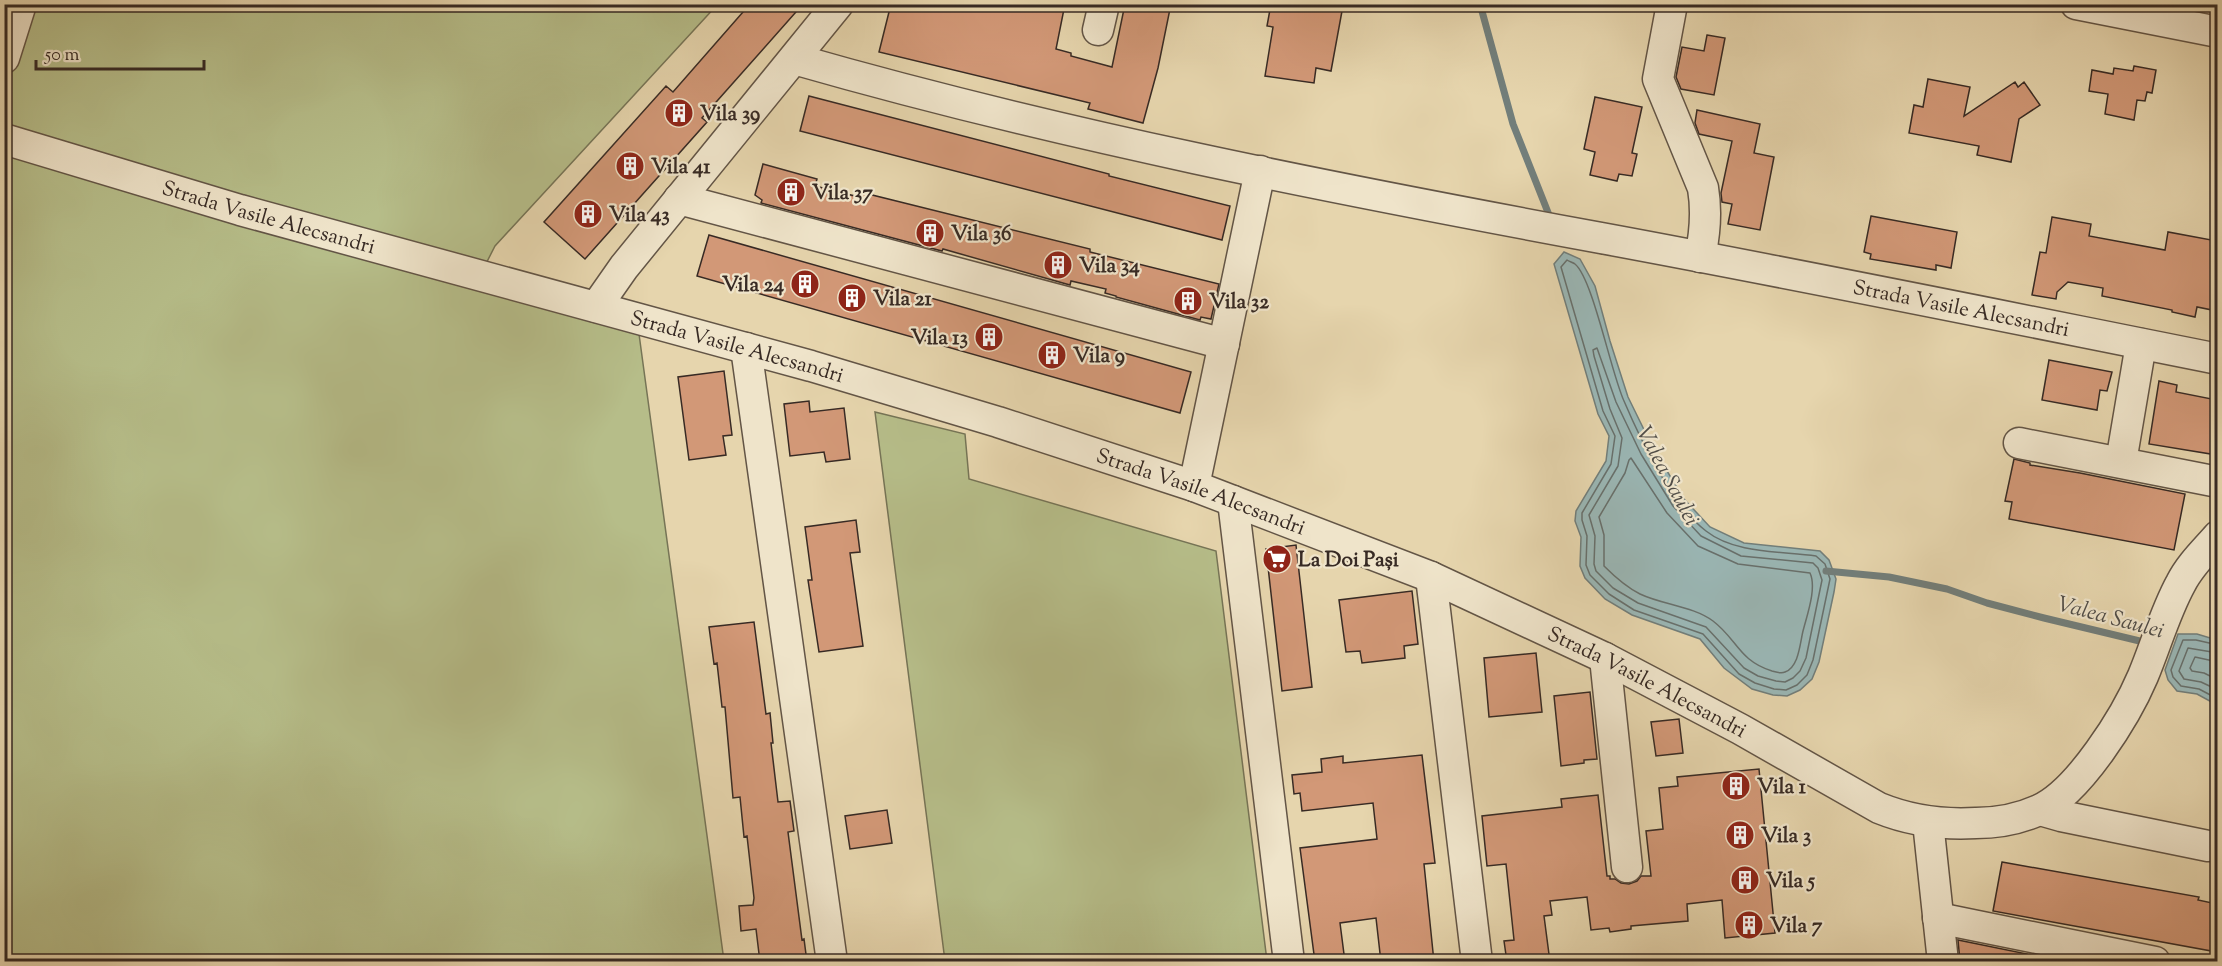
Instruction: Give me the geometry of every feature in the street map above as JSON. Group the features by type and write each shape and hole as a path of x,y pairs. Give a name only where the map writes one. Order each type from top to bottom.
{"street":[{"path":"4,58 21,4"},
{"path":"596,307 618,276 838,4"},
{"path":"1672,4 1658,79 1703,188 1706,214 1705,237 1700,257"},
{"path":"2076,4 2176,14 2217,32"},
{"name":"Strada Vasile Alecsandri","path":"795,58 1035,123 1161,152 2217,359"},
{"name":"Strada Vasile Alecsandri","path":"4,139 240,210 746,348 999,422 1194,486 1431,577 1605,658 1740,729 1879,808 1900,816 1928,822 1991,823 2019,818 2040,810 2060,797 2079,777 2108,738 2135,692 2182,580 2217,536"},
{"path":"1194,486 1260,171"},
{"path":"679,200 1224,344"},
{"path":"2121,462 2141,344"},
{"path":"746,348 832,962"},
{"path":"2019,443 2217,482"},
{"path":"1233,501 1289,962"},
{"path":"1431,577 1477,962"},
{"path":"1605,658 1627,867"},
{"path":"2040,810 2208,846"},
{"path":"1928,822 1942,962"},
{"path":"1938,918 2155,962"}],"green space":[{"path":"5,5 717,5 495,246 473,289 639,334 724,961 5,962"},
{"path":"875,412 965,434 969,479 1216,551 1267,961 945,961"}],"water":[{"path":"1564,252 1580,259 1595,286 1628,397 1653,448 1684,499 1710,527 1744,543 1820,551 1829,560 1836,579 1819,662 1812,679 1800,690 1787,696 1752,689 1724,668 1700,639 1632,615 1605,599 1585,578 1580,566 1581,537 1575,521 1576,511 1606,461 1609,436 1598,414 1554,264"},
{"path":"2178,634 2197,634 2217,640 2217,705 2197,694 2177,691 2168,680 2165,670"},
{"path":"1691,955 1691,961 1655,961 1654,959"}],"building":[{"path":"750,4 803,4 702,118 707,122 585,259 544,222 666,86 673,92"},
{"path":"895,4 1065,4 1056,49 1071,53 1071,56 1112,67 1125,4 1171,4 1158,68 1143,123 1088,109 1090,103 879,52 890,8 895,9"},
{"path":"1271,4 1324,4 1323,8 1342,11 1331,71 1316,68 1314,83 1265,76 1273,27 1267,26"},
{"path":"1707,35 1725,38 1714,95 1681,89 1676,77 1682,47 1704,51"},
{"path":"2134,66 2156,70 2152,93 2147,92 2145,101 2137,100 2134,120 2105,114 2108,94 2089,91 2092,70 2113,74 2114,68 2133,71"},
{"path":"1928,79 1970,87 1964,116 2015,82 2018,87 2024,82 2040,105 2019,119 2011,162 1977,155 1979,146 1909,133 1914,105 1923,107"},
{"path":"809,96 1230,206 1222,240 800,131"},
{"path":"1595,97 1642,107 1632,153 1637,154 1632,176 1619,174 1617,181 1590,175 1595,152 1584,149"},
{"path":"1697,110 1760,124 1754,153 1774,157 1760,230 1728,224 1732,204 1722,202 1721,193 1732,141 1699,134 1695,123"},
{"path":"763,164 817,179 815,186 855,196 856,191 1090,249 1090,252 1219,284 1211,319 1201,317 1200,320 1116,297 1105,293 1106,289 1071,281 1070,285 943,249 942,251 761,203 762,200 755,195"},
{"path":"1871,216 1957,232 1951,268 1936,265 1936,270 1870,259 1871,254 1864,252"},
{"path":"2052,217 2091,224 2089,236 2165,250 2168,232 2217,241 2217,311 2197,307 2195,317 2102,296 2103,288 2068,282 2057,292 2056,299 2032,295 2040,252 2046,253"},
{"path":"709,235 1191,372 1180,413 697,276"},
{"path":"2049,360 2112,372 2107,391 2100,390 2097,410 2042,400"},
{"path":"724,371 732,435 723,436 726,455 689,460 678,377"},
{"path":"2159,381 2177,385 2176,392 2217,400 2217,455 2149,444"},
{"path":"809,401 810,412 844,408 850,459 826,462 824,452 790,456 784,404"},
{"path":"2014,459 2030,463 2030,465 2185,494 2174,550 2009,519 2012,502 2005,501"},
{"path":"856,520 860,552 850,553 863,646 819,652 808,580 812,580 805,527"},
{"path":"1296,545 1312,687 1282,691 1266,549"},
{"path":"1412,591 1418,644 1404,646 1405,658 1362,663 1360,651 1346,652 1339,600"},
{"path":"754,622 766,714 770,713 778,802 790,801 794,831 788,832 807,962 760,962 756,929 741,931 739,906 753,905 754,898 740,797 733,798 725,707 722,707 717,663 714,664 709,627"},
{"path":"1536,653 1542,712 1489,717 1484,658"},
{"path":"1590,692 1597,759 1561,766 1554,696"},
{"path":"1679,719 1683,753 1656,756 1651,722"},
{"path":"1422,755 1435,863 1424,864 1434,962 1381,962 1376,918 1340,923 1345,962 1315,962 1300,848 1377,839 1373,803 1302,811 1300,793 1294,794 1292,775 1322,772 1321,759 1343,756 1343,763"},
{"path":"1759,769 1775,933 1725,938 1722,900 1687,904 1688,921 1631,926 1631,929 1610,932 1609,928 1591,930 1587,897 1550,901 1552,915 1544,916 1550,962 1507,962 1504,941 1514,940 1506,864 1487,866 1482,816 1562,807 1561,799 1598,795 1607,876 1629,884 1637,881 1641,876 1651,876 1646,831 1663,829 1659,788 1678,786 1677,777"},
{"path":"887,810 892,843 850,849 845,816"},
{"path":"2002,862 2199,897 2198,900 2217,904 2217,952 1993,911"},
{"path":"1958,940 2027,954 2026,962 1960,962"}],"waterway":[{"name":"Valea Saulei","path":"1480,4 1513,124 1551,220"},
{"name":"Valea Saulei","path":"1826,571 1889,577 1947,589 1987,603 2148,643"}],"place":[{"name":"Vila 39","path":"679,113"},
{"name":"Vila 41","path":"630,166"},
{"name":"Vila 37","path":"791,192"},
{"name":"Vila 43","path":"588,214"},
{"name":"Vila 36","path":"930,233"},
{"name":"Vila 34","path":"1058,265"},
{"name":"Vila 24","path":"805,284"},
{"name":"Vila 21","path":"852,298"},
{"name":"Vila 32","path":"1188,301"},
{"name":"Vila 13","path":"989,337"},
{"name":"Vila 9","path":"1052,355"},
{"name":"La Doi Pași","path":"1277,559"},
{"name":"Vila 1","path":"1736,786"},
{"name":"Vila 3","path":"1740,835"},
{"name":"Vila 5","path":"1745,880"},
{"name":"Vila 7","path":"1749,925"}]}
